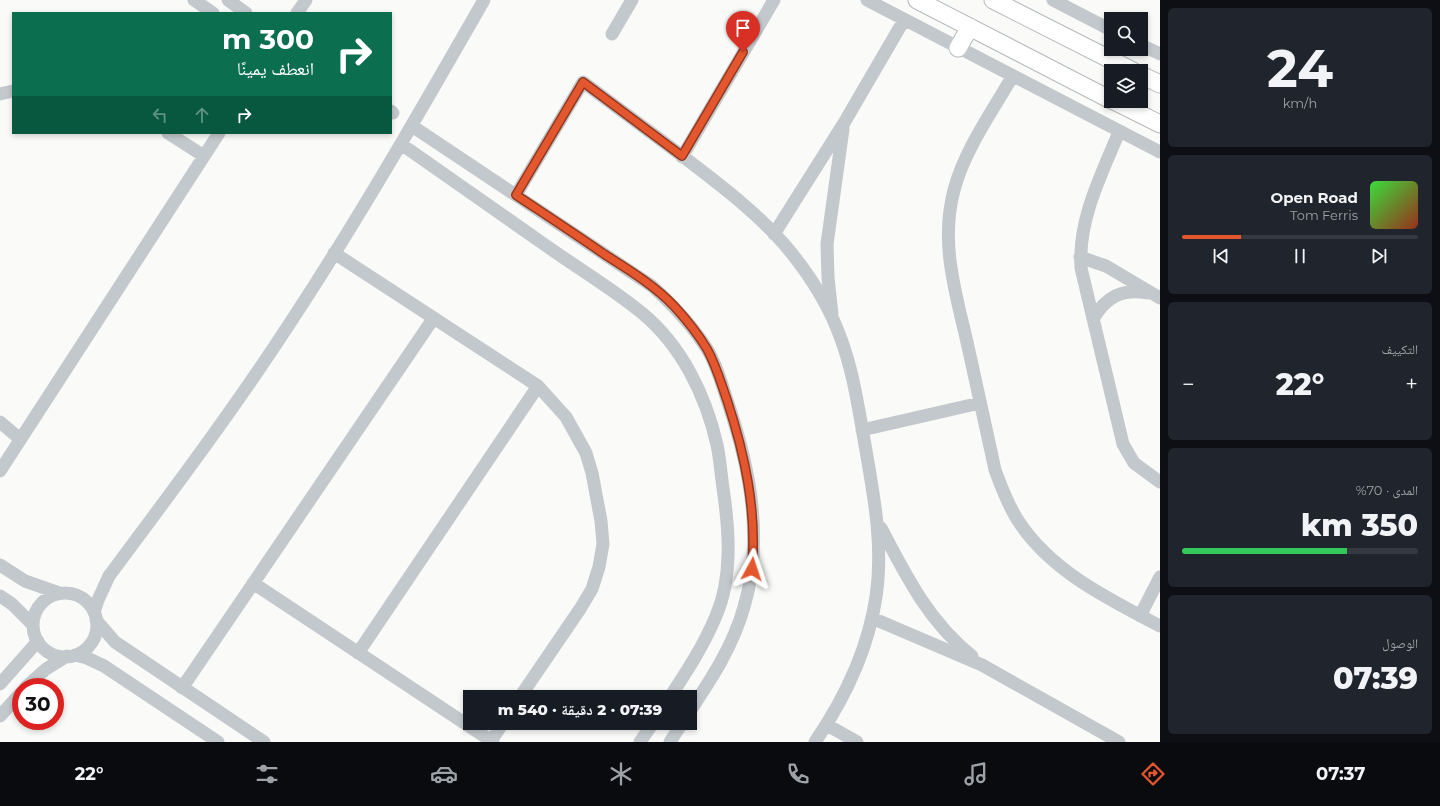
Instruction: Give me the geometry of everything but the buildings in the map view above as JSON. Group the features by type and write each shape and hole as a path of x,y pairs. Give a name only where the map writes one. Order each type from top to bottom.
{"main road":[{"path":"918,0 1104,96"},
{"path":"993,0 1119,64"},
{"path":"958,48 970,27"},
{"path":"1148,78 1160,84"},
{"path":"1128,108 1160,124"}],"street":[{"path":"194,0 212,12"},
{"path":"228,0 245,12"},
{"path":"298,12 306,0"},
{"path":"36,678 46,669 83,651 94,637 95,616 98,600 109,576 255,376 334,253 412,126 484,0"},
{"path":"612,34 632,0"},
{"path":"682,156 774,0"},
{"path":"867,0 1160,152"},
{"path":"1052,0 1104,26"},
{"path":"774,234 844,123 904,20"},
{"path":"1148,48 1160,54"},
{"path":"1012,76 960,171 952,200 948,224 949,261 995,470 1005,497 1019,522 1035,543 1054,562 1097,591 1160,626"},
{"path":"516,195 583,82 741,202 774,234 807,275 833,319 847,356 862,430 878,524 879,573 872,618 860,660 851,683 816,742"},
{"path":"0,94 12,91"},
{"path":"833,319 828,278 827,244 844,123"},
{"path":"412,126 652,286 674,306 693,328 708,350 721,381 736,428 748,479 753,517 754,547 752,569 745,606 729,649 718,669 697,700"},
{"path":"1119,132 1085,217 1080,258 1123,444 1134,462 1160,482"},
{"path":"170,134 204,156"},
{"path":"0,471 218,134"},
{"path":"401,144 550,249 617,293 644,315 668,340 688,368 704,400 718,446 726,511 728,545 725,581 717,614 705,639 674,690"},
{"path":"334,253 538,386 566,417 586,453 592,473 601,521 603,544 599,567 592,589 525,690"},
{"path":"1080,258 1092,260 1106,266 1155,295"},
{"path":"1093,318 1100,307 1110,298 1122,292 1136,291 1155,295"},
{"path":"182,688 433,318"},
{"path":"358,653 538,386"},
{"path":"862,430 980,403"},
{"path":"0,422 20,439"},
{"path":"878,524 911,586 924,605 951,637 982,665"},
{"path":"0,565 25,581 59,594 75,594 83,599 115,642 264,742"},
{"path":"1140,616 1160,577"},
{"path":"253,583 492,741 499,730"},
{"path":"59,594 44,601 34,616 33,625 38,641 50,653 87,658 104,666 218,742"},
{"path":"0,596 12,604 33,625"},
{"path":"872,618 982,665 1119,742"},
{"path":"0,684 38,641"},
{"path":"0,716 12,703"},
{"path":"827,725 857,742"},
{"path":"640,742 648,730"},
{"path":"670,742 678,730"}],"route":[{"path":"743,52 682,156 583,82 516,195 652,286 674,306 693,328 708,350 718,374 736,428 744,458 753,517 754,547 752,569"}]}
